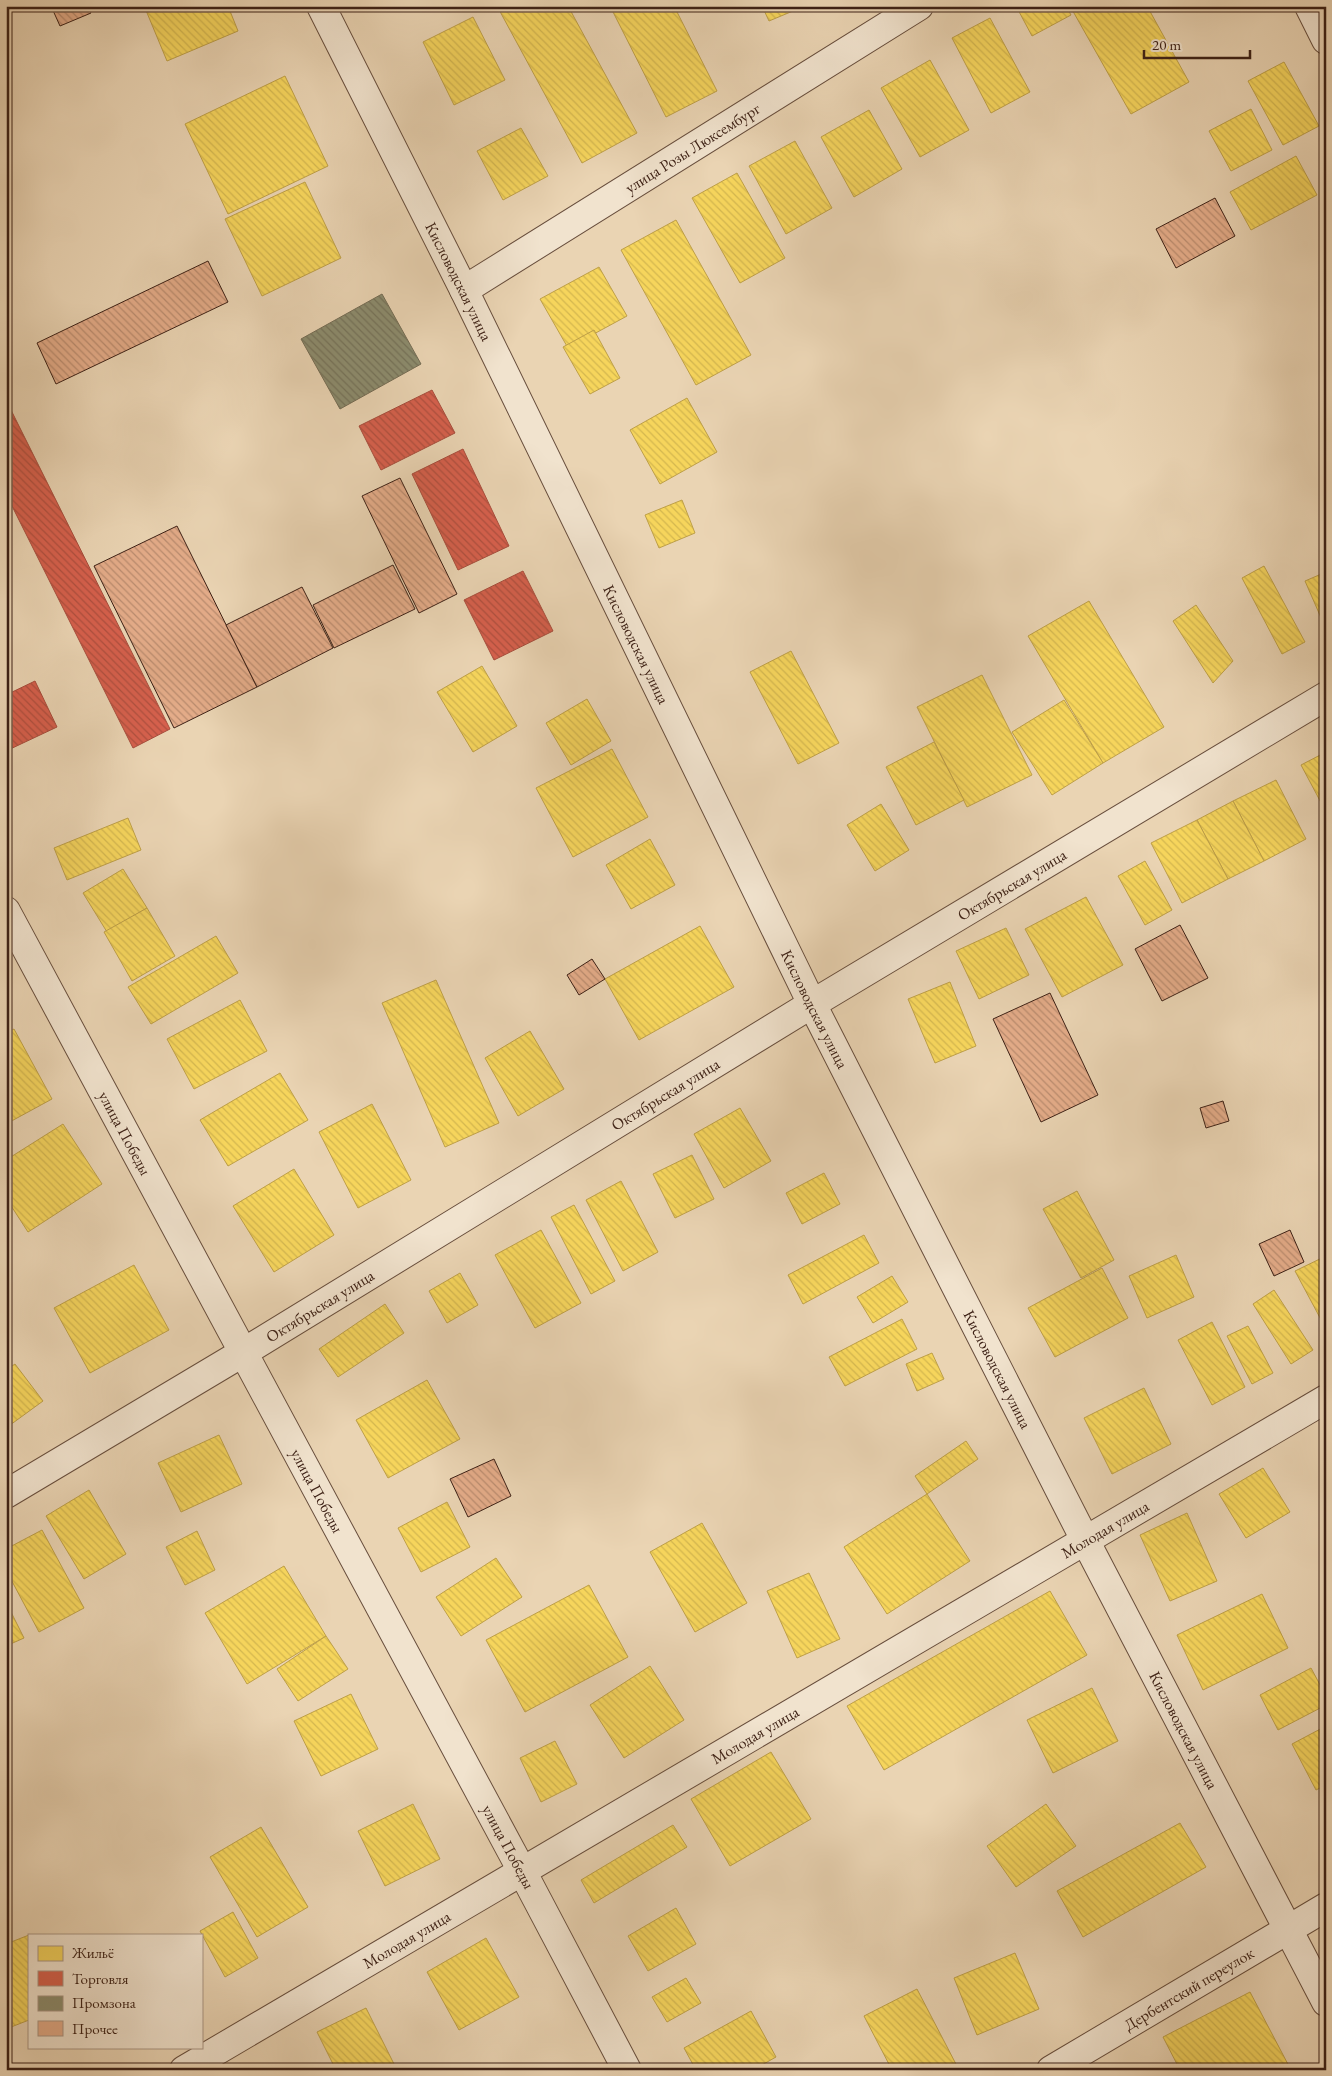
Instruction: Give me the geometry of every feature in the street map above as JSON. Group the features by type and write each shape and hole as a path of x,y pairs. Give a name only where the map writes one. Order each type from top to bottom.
{"street":[{"name":"Кисловодская улица","path":"321,6 464,290 812,1004 1085,1540 1326,2002"},
{"name":"улица Розы Люксембург","path":"464,290 919,6"},
{"path":"1309,6 1326,40"},
{"name":"Октябрьская улица","path":"6,1494 244,1352 812,1004 1326,696"},
{"name":"улица Победы","path":"6,911 522,1870 627,2070"},
{"name":"Молодая улица","path":"184,2070 1326,1399"},
{"name":"Дербентский переулок","path":"1051,2070 1326,1907"}],"building: Жильё":[{"path":"149,6 228,6 238,31 167,61 145,8"},
{"path":"497,6 568,6 637,133 582,163"},
{"path":"610,6 674,6 717,91 666,117"},
{"path":"762,6 805,6 769,21"},
{"path":"1016,6 1066,6 1071,15 1032,36"},
{"path":"1070,6 1147,6 1189,82 1131,114"},
{"path":"473,17 505,80 454,105 423,42"},
{"path":"990,18 1030,92 991,113 952,38"},
{"path":"930,60 969,130 920,157 881,88"},
{"path":"1284,62 1319,126 1283,145 1248,81"},
{"path":"285,76 328,166 228,214 185,124"},
{"path":"1251,109 1272,150 1231,171 1209,131"},
{"path":"869,110 902,169 854,197 821,137"},
{"path":"521,128 548,176 503,200 477,151"},
{"path":"795,141 832,208 786,234 749,166"},
{"path":"1296,156 1317,195 1251,230 1230,192"},
{"path":"737,173 785,258 740,283 692,198"},
{"path":"305,182 341,258 262,296 225,219"},
{"path":"676,220 751,355 696,385 621,250"},
{"path":"599,267 627,316 568,348 540,299"},
{"path":"594,330 620,378 590,394 563,347"},
{"path":"687,398 717,452 660,484 630,430"},
{"path":"682,500 695,533 659,548 645,515"},
{"path":"1264,566 1305,642 1282,654 1242,578"},
{"path":"1326,572 1326,619 1322,620 1305,581"},
{"path":"1089,601 1164,727 1103,763 1028,636"},
{"path":"1196,605 1233,661 1213,683 1173,621"},
{"path":"791,651 839,743 798,764 750,672"},
{"path":"482,666 517,726 473,752 437,692"},
{"path":"982,675 1032,775 967,807 917,707"},
{"path":"587,699 611,741 571,765 546,723"},
{"path":"1064,700 1103,763 1052,795 1012,732"},
{"path":"934,742 964,800 916,825 886,767"},
{"path":"612,749 648,817 573,857 536,788"},
{"path":"1326,752 1326,812 1301,765"},
{"path":"1276,780 1306,839 1264,861 1233,801"},
{"path":"1233,801 1264,861 1228,879 1197,820"},
{"path":"881,804 909,850 875,871 847,825"},
{"path":"128,818 141,850 67,880 54,848"},
{"path":"1197,820 1228,879 1182,903 1151,843"},
{"path":"650,839 675,885 631,909 606,865"},
{"path":"1145,861 1172,910 1145,925 1118,876"},
{"path":"123,869 147,908 107,932 83,893"},
{"path":"1086,897 1123,965 1062,997 1025,929"},
{"path":"147,908 175,956 132,981 104,932"},
{"path":"700,926 734,987 639,1040 605,979"},
{"path":"1006,928 1029,975 979,999 956,951"},
{"path":"216,936 238,973 151,1024 128,987"},
{"path":"436,980 499,1123 445,1147 382,1003"},
{"path":"950,982 976,1046 935,1063 908,999"},
{"path":"240,1000 267,1051 194,1089 167,1039"},
{"path":"14,1029 52,1099 6,1124 6,1033"},
{"path":"530,1031 564,1089 518,1116 485,1058"},
{"path":"280,1073 308,1120 228,1166 200,1120"},
{"path":"372,1104 411,1180 358,1208 319,1132"},
{"path":"740,1108 771,1161 724,1188 694,1134"},
{"path":"63,1124 102,1184 28,1232 6,1198 6,1160"},
{"path":"692,1155 714,1199 675,1218 653,1174"},
{"path":"294,1169 334,1235 274,1272 233,1206"},
{"path":"824,1173 840,1204 802,1224 786,1193"},
{"path":"621,1181 658,1252 623,1271 586,1200"},
{"path":"1077,1191 1114,1260 1081,1278 1043,1209"},
{"path":"574,1205 615,1281 591,1294 551,1217"},
{"path":"541,1230 581,1303 535,1328 495,1255"},
{"path":"864,1235 879,1263 803,1304 788,1275"},
{"path":"1176,1255 1194,1297 1147,1318 1129,1276"},
{"path":"1326,1256 1326,1329 1295,1271"},
{"path":"134,1265 169,1330 90,1373 54,1308"},
{"path":"1102,1268 1128,1318 1055,1357 1028,1308"},
{"path":"460,1273 478,1305 447,1323 429,1291"},
{"path":"892,1276 908,1302 873,1323 857,1297"},
{"path":"1274,1290 1313,1350 1291,1364 1253,1304"},
{"path":"385,1304 404,1333 338,1377 319,1349"},
{"path":"902,1319 917,1349 845,1386 829,1357"},
{"path":"1212,1322 1245,1387 1212,1405 1178,1340"},
{"path":"1248,1326 1273,1373 1252,1384 1227,1336"},
{"path":"932,1353 944,1379 917,1391 906,1364"},
{"path":"15,1364 43,1401 6,1428 6,1370"},
{"path":"427,1380 460,1439 388,1478 356,1420"},
{"path":"1144,1388 1171,1444 1112,1474 1084,1418"},
{"path":"219,1435 242,1484 181,1512 158,1463"},
{"path":"966,1441 978,1459 927,1494 915,1476"},
{"path":"1263,1468 1290,1512 1246,1538 1219,1494"},
{"path":"89,1490 126,1554 84,1579 46,1516"},
{"path":"927,1494 970,1561 887,1614 844,1547"},
{"path":"447,1502 470,1547 421,1572 398,1528"},
{"path":"1187,1513 1217,1581 1170,1601 1140,1535"},
{"path":"702,1523 747,1603 695,1632 650,1552"},
{"path":"42,1530 84,1608 39,1632 6,1570 6,1549"},
{"path":"197,1531 215,1570 185,1585 166,1547"},
{"path":"496,1558 522,1597 461,1636 436,1597"},
{"path":"284,1566 326,1636 247,1684 205,1613"},
{"path":"809,1573 840,1639 797,1658 767,1591"},
{"path":"589,1585 628,1657 525,1712 486,1640"},
{"path":"1050,1591 1087,1655 884,1770 847,1706"},
{"path":"1262,1594 1288,1648 1203,1690 1177,1635"},
{"path":"6,1602 24,1638 6,1646"},
{"path":"326,1636 348,1669 298,1701 277,1669"},
{"path":"650,1666 684,1720 624,1758 590,1705"},
{"path":"1311,1668 1326,1696 1326,1705 1278,1730 1260,1695"},
{"path":"1092,1688 1118,1741 1053,1773 1027,1720"},
{"path":"351,1694 378,1749 321,1776 294,1721"},
{"path":"1326,1726 1326,1785 1316,1790 1292,1744"},
{"path":"555,1741 577,1784 541,1802 520,1758"},
{"path":"771,1752 811,1819 730,1866 691,1799"},
{"path":"413,1804 440,1859 385,1886 358,1831"},
{"path":"1046,1804 1076,1846 1016,1887 987,1846"},
{"path":"1180,1823 1206,1867 1083,1937 1057,1891"},
{"path":"673,1825 687,1847 594,1903 581,1880"},
{"path":"261,1827 308,1907 257,1937 210,1857"},
{"path":"676,1908 696,1944 648,1971 628,1936"},
{"path":"233,1912 258,1958 225,1977 200,1931"},
{"path":"28,1935 28,2020 6,2029 6,1944"},
{"path":"486,1938 519,1997 459,2030 427,1972"},
{"path":"1015,1953 1039,2009 977,2035 954,1978"},
{"path":"686,1978 701,2003 667,2022 652,1997"},
{"path":"917,1989 958,2068 955,2070 892,2070 864,2016"},
{"path":"1250,1992 1291,2070 1180,2070 1163,2037"},
{"path":"366,2008 395,2066 387,2070 336,2070 317,2032"},
{"path":"751,2011 776,2057 753,2070 696,2070 684,2048"},
{"path":"6,2056 14,2070 6,2070"},
{"path":"1149,2065 1152,2070 1139,2070"}],"building: Торговля":[{"path":"432,390 455,433 381,470 359,426"},
{"path":"6,400 170,729 133,748 6,494"},
{"path":"463,449 509,546 458,570 412,474"},
{"path":"523,571 553,631 494,660 464,600"},
{"path":"35,681 57,727 6,751 6,695"}],"building: Промзона":[{"path":"382,294 421,364 340,409 301,339"}],"building: Прочее":[{"path":"51,6 87,6 91,13 60,26"},
{"path":"1215,198 1235,236 1176,268 1156,229"},
{"path":"208,261 228,302 56,384 37,343"},
{"path":"400,478 457,594 419,613 362,496"},
{"path":"177,526 257,687 174,728 94,566"},
{"path":"393,565 415,609 334,648 313,605"},
{"path":"302,587 333,648 257,687 226,625"},
{"path":"1180,925 1208,978 1162,1001 1135,949"},
{"path":"592,959 605,979 579,995 567,975"},
{"path":"1050,993 1098,1095 1041,1122 993,1019"},
{"path":"1223,1101 1229,1121 1206,1128 1200,1108"},
{"path":"1290,1230 1304,1262 1274,1276 1259,1244"},
{"path":"494,1459 511,1496 468,1517 450,1479"}]}
